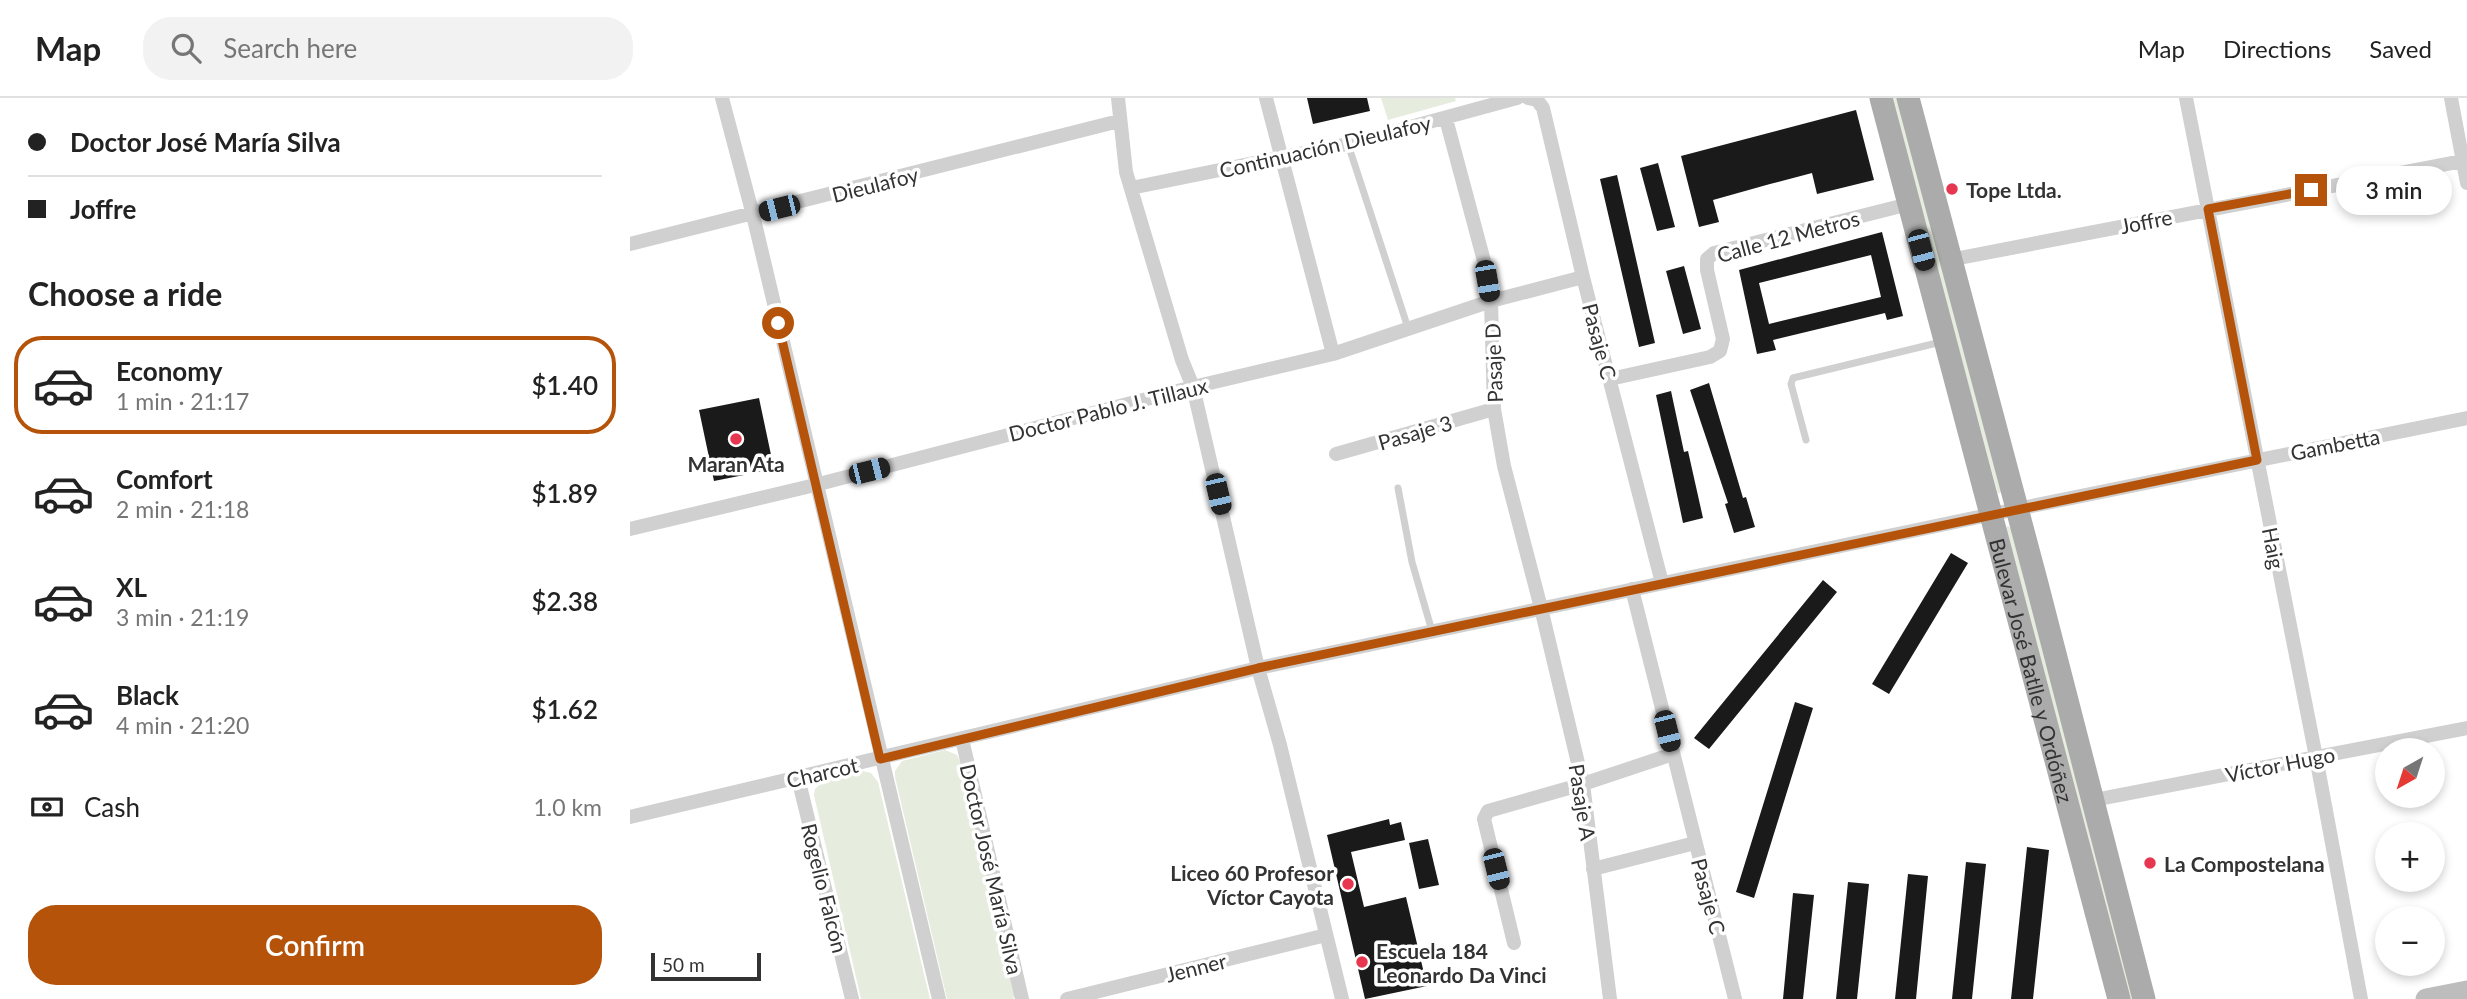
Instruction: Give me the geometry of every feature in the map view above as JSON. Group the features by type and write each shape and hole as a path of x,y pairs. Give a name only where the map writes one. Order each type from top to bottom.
{"main road":[{"name":"Bulevar José Batlle y Ordóñez","path":"1881,98 2118,998"},
{"name":"Bulevar José Batlle y Ordóñez","path":"1908,98 2144,999"},
{"path":"2426,999 2467,991"}],"street":[{"path":"722,98 753,215 939,999"},
{"path":"1118,98 1126,172 1182,360 1193,387 1258,668 1280,745 1342,999"},
{"path":"1266,98 1333,354"},
{"name":"Continuación Dieulafoy","path":"1131,188 1348,144 1517,98"},
{"name":"Haig","path":"2186,98 2361,999"},
{"path":"2451,98 2465,160 2467,183"},
{"name":"Pasaje C","path":"1533,99 1543,108 1583,277 1662,583"},
{"name":"Pasaje D","path":"1446,118 1484,261 1491,301 1494,409 1508,488 1541,608"},
{"name":"Dieulafoy","path":"630,244 1119,121"},
{"name":"Joffre","path":"1949,260 2465,160"},
{"name":"Calle 12 Metros","path":"1610,379 1710,356 1720,351 1723,339 1707,270 1707,259 1714,253 1909,204"},
{"name":"Doctor Pablo J. Tillaux","path":"630,529 1333,354 1491,301 1583,277"},
{"name":"Pasaje 3","path":"1336,454 1494,409"},
{"name":"Gambetta","path":"1258,668 1992,514 2467,418"},
{"name":"Pasaje C","path":"1632,589 1735,999"},
{"name":"Pasaje A","path":"1541,608 1583,784 1610,999"},
{"name":"Charcot","path":"630,817 1258,668"},
{"name":"Víctor Hugo","path":"2094,800 2467,728"},
{"name":"Doctor José María Silva","path":"962,739 1022,999"},
{"path":"1514,943 1483,819 1488,811 1583,784 1673,754"},
{"name":"Rogelio Falcón","path":"798,778 852,999"},
{"path":"1593,869 1695,844"},
{"name":"Jenner","path":"1067,999 1326,935"}],"lane":[{"path":"1348,144 1408,328"},
{"path":"1806,440 1791,384 1793,378 1945,341"},
{"path":"1398,488 1412,562 1432,631"}],"shaded area":[{"path":"1381,98 1455,98 1456,101 1388,120"},
{"path":"1891,98 1897,98 2001,492 1998,494"},
{"path":"2008,526 2011,528 2136,999 2130,999 2004,529"},
{"path":"945,750 957,755 961,764 1015,995 1013,999 947,999 895,777 895,771 902,761"},
{"path":"863,771 871,773 878,782 930,999 861,999 814,795 815,789 825,779"}],"building":[{"path":"1307,98 1367,98 1370,111 1313,124"},
{"path":"1856,110 1874,180 1817,194 1812,173 1770,184 1713,200 1719,222 1699,227 1681,156"},
{"path":"1658,163 1675,227 1657,231 1640,168"},
{"path":"1617,175 1655,343 1639,347 1600,179"},
{"path":"1882,232 1903,316 1887,320 1885,313 1773,340 1776,350 1757,354 1739,270","holes":["1871,255 1881,297 1769,324 1759,283"]},
{"path":"1684,266 1701,329 1683,334 1666,271"},
{"path":"1709,383 1743,498 1746,497 1755,527 1734,533 1725,504 1728,503 1690,390"},
{"path":"1671,391 1684,452 1688,451 1703,518 1683,523 1656,395"},
{"name":"Maran Ata","path":"759,398 774,469 714,481 699,410"},
{"path":"1951,553 1968,563 1889,694 1872,684"},
{"path":"1823,580 1837,592 1709,749 1694,738"},
{"path":"1795,702 1813,708 1754,898 1736,892"},
{"path":"1389,819 1390,825 1401,822 1405,840 1351,852 1364,907 1406,897 1427,986 1365,999 1327,835"},
{"path":"1428,839 1439,885 1419,889 1409,843"},
{"path":"2027,847 2049,850 2033,999 2011,999"},
{"path":"1966,862 1986,864 1972,999 1952,999"},
{"path":"1908,874 1928,876 1916,999 1895,999"},
{"path":"1848,882 1869,884 1857,999 1836,999"},
{"path":"1793,893 1814,895 1803,999 1783,999"}],"place":[{"name":"Tope Ltda.","path":"1952,189"},
{"name":"Maran Ata","path":"736,439"},
{"name":"La Compostelana","path":"2150,863"},
{"name":"Liceo 60 Profesor Víctor Cayota","path":"1348,884"},
{"name":"Escuela 184 Leonardo Da Vinci","path":"1362,962"}],"route":[{"path":"778,323 880,759 1258,668 2257,460 2208,209 2311,190"}]}
